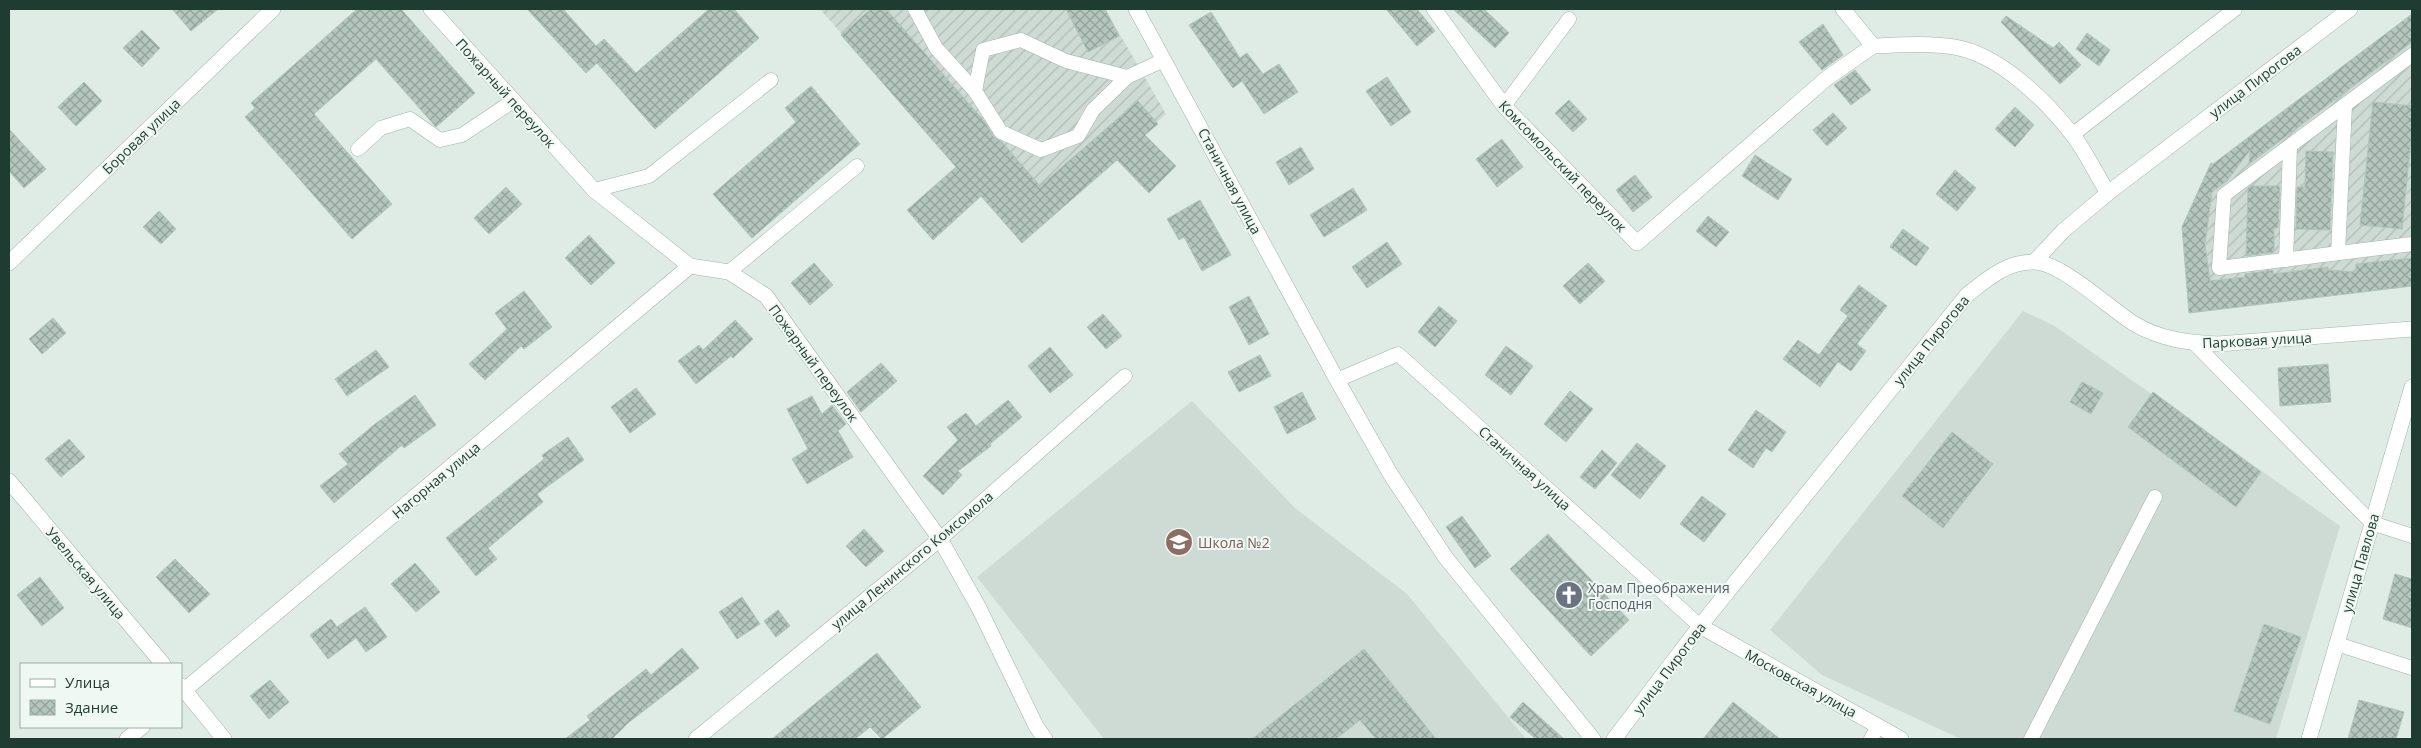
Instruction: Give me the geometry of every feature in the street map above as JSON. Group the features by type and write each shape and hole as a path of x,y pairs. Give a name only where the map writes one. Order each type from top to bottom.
{"street":[{"name":"Боровая улица","path":"9,263 273,9"},
{"name":"Пожарный переулок","path":"431,9 594,190 690,266 729,272 766,296 940,539 980,608 1036,726 1045,739"},
{"name":"Станичная улица","path":"1136,9 1337,380 1391,475 1446,558 1593,739"},
{"name":"Комсомольский переулок","path":"1434,9 1504,106 1637,243 1827,78 1874,46"},
{"path":"1844,9 1874,46 1926,44 1956,47 1988,59 2025,85 2072,135 2108,193"},
{"name":"улица Пирогова","path":"1614,739 1700,626 1967,295 1992,274 2012,265 2035,262 2062,231 2108,193 2350,9"},
{"name":"Парковая улица","path":"2035,262 2057,268 2134,324 2168,338 2195,344 2218,344 2412,329"},
{"name":"Нагорная улица","path":"182,690 690,266"},
{"name":"улица Павлова","path":"2309,739 2412,387"},
{"name":"Увельская улица","path":"9,481 162,663"},
{"name":"улица Ленинского Комсомола","path":"696,739 940,539"},
{"name":"Московская улица","path":"1700,626 1874,733 1901,739"},
{"path":"182,690 224,739"},
{"path":"127,739 141,728"}],"lane":[{"path":"915,9 936,48 975,91 1001,132 1042,150 1078,136 1093,110 1127,78 1164,60"},
{"path":"2072,135 2235,9"},
{"path":"1504,106 1568,19"},
{"path":"975,91 983,50 1021,40 1066,61 1127,78"},
{"path":"2412,55 2224,195 2219,268 2412,244"},
{"path":"594,190 649,176 771,80"},
{"path":"358,149 381,128 410,119 440,140 462,136 513,101"},
{"path":"2338,253 2345,105"},
{"path":"2286,260 2290,146"},
{"path":"729,272 857,166"},
{"path":"2195,344 2372,523 2412,536"},
{"name":"Станичная улица","path":"1337,380 1398,354 1700,626"},
{"name":"улица Ленинского Комсомола","path":"940,539 1125,376"},
{"path":"2031,739 2155,497"},
{"path":"2337,644 2412,668"}],"shaded area":[{"path":"820,9 1105,9 1166,114 1022,243"},
{"path":"2412,14 2412,286 2189,313 2182,227 2209,167"},
{"path":"2023,311 2053,325 2340,526 2276,739 1961,739 1822,675 1770,630"},
{"name":"Школа №2","path":"1192,401 1295,508 1407,594 1526,739 1104,739 977,577"}],"building":[{"path":"172,9 218,9 191,31"},
{"path":"357,9 401,9 475,93 436,127 376,59 314,114 392,204 352,239 245,117 255,108 251,103"},
{"path":"527,9 563,9 596,46 604,39 636,73 709,9 734,9 759,38 655,129 597,63 586,73"},
{"path":"871,9 886,9 984,121 994,137 1002,142 1040,186 1138,101 1158,124 1145,135 1176,166 1149,193 1117,160 1022,243 981,196 933,240 907,210 956,167 841,35"},
{"path":"1066,9 1105,9 1119,36 1088,52"},
{"path":"1386,9 1417,9 1435,31 1417,46"},
{"path":"1453,9 1484,9 1509,33 1495,48"},
{"path":"1211,12 1240,58 1247,53 1263,74 1279,64 1298,92 1264,114 1242,81 1233,88 1189,25"},
{"path":"2412,14 2412,42 2249,164 2250,150 2227,181 2212,192 2205,244 2210,281 2245,277 2245,274 2273,270 2273,274 2328,267 2328,270 2356,272 2356,264 2412,258 2412,286 2189,313 2182,227 2211,163 2213,164"},
{"path":"2006,16 2053,48 2059,42 2081,65 2060,84 2001,22"},
{"path":"1823,24 1843,55 1822,70 1799,42"},
{"path":"142,30 160,48 142,67 123,48"},
{"path":"2087,33 2110,50 2099,66 2076,49"},
{"path":"1855,70 1871,90 1851,105 1834,85"},
{"path":"1387,77 1411,112 1391,126 1366,91"},
{"path":"84,82 102,101 76,126 58,107"},
{"path":"811,86 860,144 752,238 713,194 796,122 785,108"},
{"path":"1569,100 1587,119 1573,132 1555,113"},
{"path":"2373,102 2412,106 2412,130 2402,229 2360,225"},
{"path":"2015,107 2034,125 2015,147 1995,129"},
{"path":"1833,113 1847,128 1827,146 1813,130"},
{"path":"9,129 46,169 24,188 9,171"},
{"path":"1502,139 1523,167 1497,187 1476,159"},
{"path":"1301,147 1314,169 1289,185 1276,162"},
{"path":"2306,151 2333,152 2330,230 2296,229 2297,187 2305,187"},
{"path":"1755,155 1792,179 1778,200 1742,176"},
{"path":"1955,170 1976,188 1957,211 1936,194"},
{"path":"1635,175 1652,197 1633,212 1616,190"},
{"path":"2251,186 2280,186 2278,228 2274,228 2274,252 2246,256 2248,188"},
{"path":"506,187 522,204 489,234 474,218"},
{"path":"1353,188 1367,210 1324,237 1310,215"},
{"path":"1200,200 1231,255 1202,271 1184,237 1179,240 1167,219"},
{"path":"159,211 176,229 161,244 143,227"},
{"path":"1708,216 1729,232 1716,247 1696,231"},
{"path":"1903,229 1929,248 1916,266 1890,247"},
{"path":"589,235 615,263 591,285 565,258"},
{"path":"1387,242 1402,264 1367,288 1352,267"},
{"path":"814,263 833,285 810,305 791,283"},
{"path":"1588,263 1605,281 1580,304 1563,286"},
{"path":"1859,285 1887,306 1857,344 1866,351 1851,371 1838,362 1820,387 1783,359 1798,340 1819,355 1848,316 1840,310"},
{"path":"524,291 552,327 524,349 521,346 485,380 469,364 507,329 495,313"},
{"path":"1249,296 1269,334 1249,345 1229,307"},
{"path":"1439,306 1457,321 1435,347 1418,332"},
{"path":"1103,314 1122,336 1106,349 1087,327"},
{"path":"53,318 66,333 42,354 29,339"},
{"path":"735,320 753,339 733,358 731,356 696,384 678,361 699,345 703,350"},
{"path":"1506,346 1533,366 1511,395 1485,375"},
{"path":"1050,347 1073,375 1050,393 1028,366"},
{"path":"376,350 389,367 347,396 335,379"},
{"path":"1260,355 1271,376 1239,392 1228,372"},
{"path":"881,363 897,381 861,412 847,392"},
{"path":"2328,364 2331,402 2280,406 2278,368"},
{"path":"2082,382 2103,393 2091,414 2070,402"},
{"path":"636,388 656,414 630,433 611,407"},
{"path":"1570,391 1593,409 1566,442 1544,424"},
{"path":"1302,392 1316,419 1287,434 1274,407"},
{"path":"2153,392 2261,472 2236,507 2128,427"},
{"path":"415,395 436,425 404,448 402,445 334,503 320,486 348,464 339,454 375,424"},
{"path":"812,396 822,414 832,405 846,424 838,431 853,457 807,484 792,459 808,449 787,409"},
{"path":"1008,400 1022,417 990,444 991,446 958,471 962,475 943,495 923,476 958,440 947,427 966,413 976,426"},
{"path":"1756,410 1786,432 1772,452 1766,448 1753,468 1728,450"},
{"path":"1952,432 1993,464 1943,528 1902,496"},
{"path":"568,437 584,460 537,494 543,502 488,548 497,559 476,576 446,538 544,459 542,455"},
{"path":"69,439 85,457 61,477 45,459"},
{"path":"1637,443 1666,466 1640,499 1611,475"},
{"path":"1602,450 1617,463 1595,489 1580,477"},
{"path":"1702,496 1726,514 1704,542 1680,524"},
{"path":"1462,516 1491,556 1475,568 1446,527"},
{"path":"864,529 884,551 866,567 846,546"},
{"name":"Храм Преображения Господня","path":"1548,534 1629,620 1591,656 1510,569"},
{"path":"175,559 210,594 189,613 156,577"},
{"path":"415,563 440,592 416,612 391,584"},
{"path":"2395,574 2412,579 2412,628 2383,619"},
{"path":"40,577 64,608 42,626 17,595"},
{"path":"742,597 760,624 737,639 719,612"},
{"path":"365,607 387,637 366,652 356,638 328,659 310,635 331,619 337,627"},
{"path":"778,610 790,626 776,637 764,621"},
{"path":"2264,624 2301,637 2270,724 2234,711"},
{"path":"682,648 699,668 628,723 612,739 565,739 590,720 587,716 646,669 651,675"},
{"path":"1364,649 1436,739 1376,739 1360,720 1336,739 1252,739"},
{"path":"877,653 921,707 882,739 870,727 855,739 772,739"},
{"path":"270,680 289,702 269,719 250,696"},
{"path":"2359,700 2404,712 2396,739 2348,739"},
{"path":"1523,702 1564,739 1536,739 1510,717"},
{"path":"1733,702 1780,739 1703,739"}],"place":[{"name":"Школа №2","path":"1179,542"},
{"name":"Храм Преображения Господня","path":"1569,595"}]}
